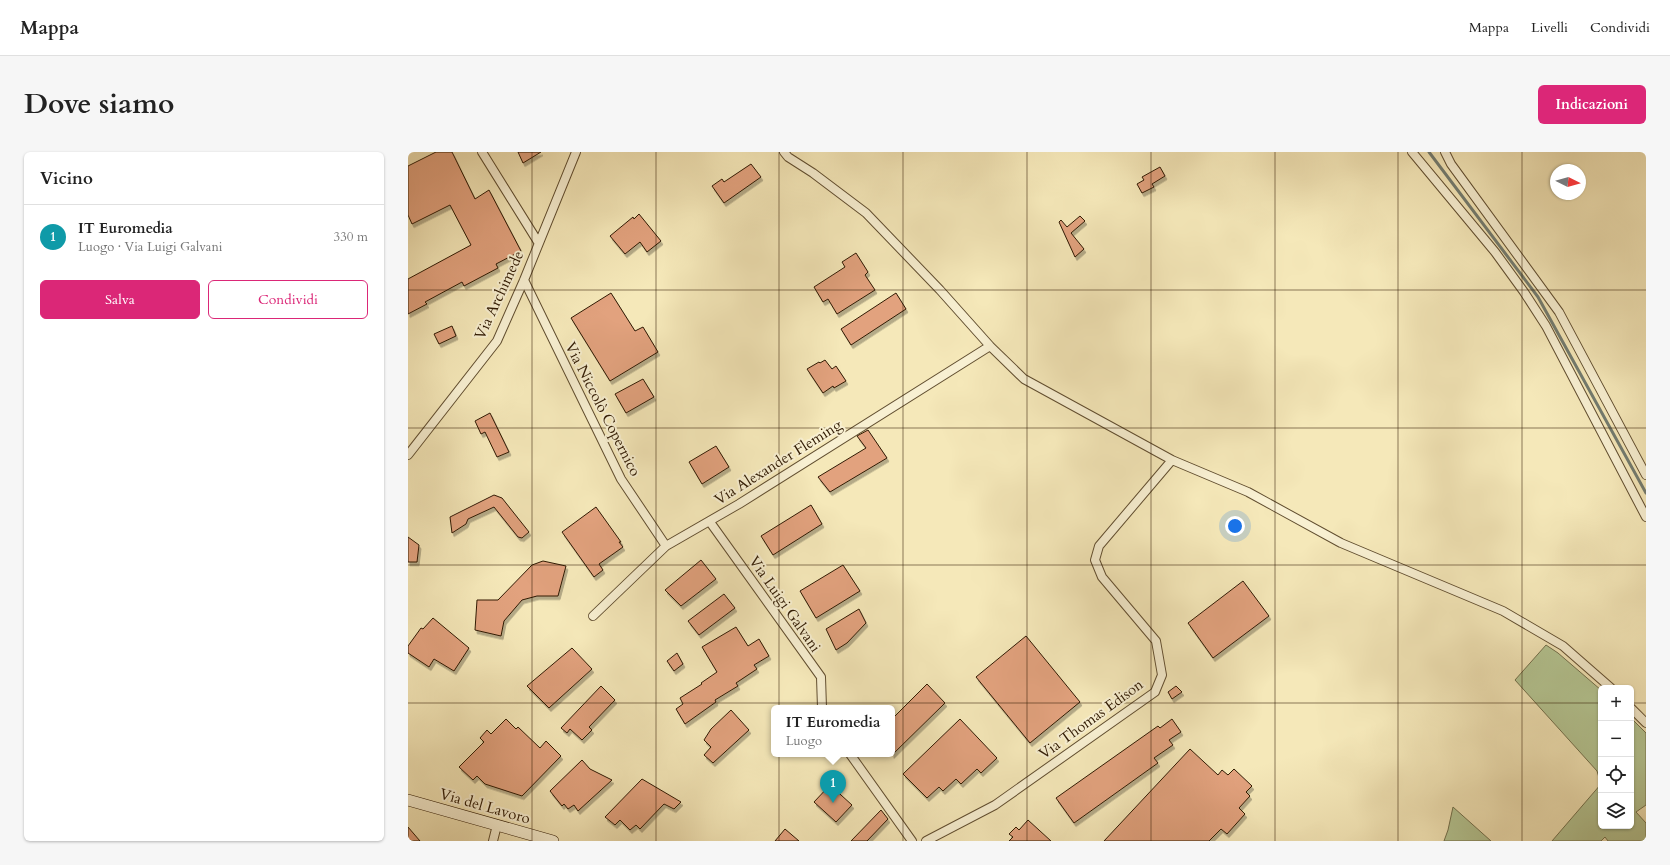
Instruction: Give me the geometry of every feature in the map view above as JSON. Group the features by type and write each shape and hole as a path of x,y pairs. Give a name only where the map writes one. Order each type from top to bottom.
{"main road":[{"name":"Via del Lavoro","path":"408,800 553,841"}],"street":[{"path":"482,152 538,242"},
{"name":"Via Archimede","path":"408,455 497,341 524,280 538,242 576,152"},
{"path":"784,152 788,157 813,173 866,213 940,290 990,346 1024,379 1172,460 1248,492 1341,543 1504,611 1563,646 1608,685"},
{"path":"1412,152 1495,252 1543,320 1646,517"},
{"path":"1445,152 1452,164 1558,312 1646,475"},
{"name":"Via Niccolò Copernico","path":"524,280 621,479 666,546"},
{"name":"Via Alexander Fleming","path":"593,616 666,546 710,522 990,346"},
{"name":"Via Thomas Edison","path":"926,841 995,805 1154,692 1162,675 1156,641 1102,577 1095,560 1099,546 1172,460"},
{"name":"Via Luigi Galvani","path":"710,522 821,678 822,705"},
{"path":"1634,711 1646,723"},
{"path":"852,757 912,841"},
{"path":"493,841 497,825"}],"green space":[{"path":"1546,645 1558,653 1598,687 1598,774 1597,771 1515,680"},
{"path":"1634,721 1646,733 1646,805 1636,812 1646,823 1646,841 1608,841 1605,837 1601,841 1552,841 1598,787 1598,829 1634,829"},
{"path":"1453,807 1491,841 1444,841"}],"building":[{"path":"436,152 452,152 475,199 489,190 521,251 496,264 498,268 464,286 462,282 425,302 427,304 408,314 408,279 471,245 450,205 412,224 408,215 408,166"},
{"path":"518,152 541,152 523,163"},
{"path":"751,164 761,177 724,203 712,186 722,179 724,182"},
{"path":"1160,167 1165,176 1152,184 1154,187 1142,193 1137,184 1144,180 1142,177"},
{"path":"639,214 661,241 647,252 640,242 625,254 610,236 633,217 634,219"},
{"path":"1080,216 1085,221 1071,233 1084,249 1075,257 1059,222 1061,220 1067,227"},
{"path":"856,253 868,272 865,275 875,290 837,314 828,299 823,302 814,287 845,267 842,262"},
{"path":"611,293 635,331 643,327 658,352 610,381 571,318"},
{"path":"896,293 906,309 851,345 841,329"},
{"path":"452,326 456,336 439,344 434,334"},
{"path":"825,360 832,369 836,366 846,381 834,388 833,386 823,393 807,369"},
{"path":"643,379 654,397 626,413 615,394"},
{"path":"490,413 509,452 497,457 485,432 481,434 475,421"},
{"path":"868,430 887,458 830,492 818,477 866,448 857,436"},
{"path":"716,446 729,467 702,484 689,462"},
{"path":"494,495 502,498 529,532 522,538 518,537 494,507 468,519 466,524 452,533 450,517"},
{"path":"811,505 822,524 773,555 761,536"},
{"path":"596,507 623,547 599,564 603,570 594,577 562,532"},
{"path":"408,537 419,545 417,562 408,562"},
{"path":"701,560 716,579 681,606 665,590"},
{"path":"543,561 566,566 558,596 537,596 522,600 504,621 501,636 475,630 477,600 498,600 532,565"},
{"path":"843,565 860,591 816,618 800,591"},
{"path":"1243,581 1269,616 1213,658 1188,623"},
{"path":"724,594 735,608 699,635 688,621"},
{"path":"859,609 866,623 847,643 836,650 826,629"},
{"path":"433,618 469,648 454,671 434,659 429,667 408,653 408,646 421,628 423,629"},
{"path":"736,627 748,646 759,639 769,656 754,665 757,669 736,683 738,686 715,700 716,702 685,724 676,709 683,704 680,698 717,672 702,647"},
{"path":"1026,636 1080,702 1030,743 976,677"},
{"path":"572,648 592,669 549,708 527,686"},
{"path":"677,653 683,664 674,671 667,661"},
{"path":"927,684 945,703 895,752 895,716"},
{"path":"601,686 615,700 589,727 592,730 582,740 570,729 567,733 561,728"},
{"path":"1176,686 1182,692 1172,699 1168,692"},
{"path":"731,710 749,730 713,763 704,755 711,747 704,740 711,729"},
{"path":"506,719 516,729 518,727 540,748 546,741 561,756 522,796 485,784 477,776 473,780 459,767 484,742 480,738 487,730 491,734"},
{"path":"960,719 997,758 981,773 977,769 961,784 956,779 943,791 939,787 927,798 903,774"},
{"path":"1172,719 1181,732 1169,740 1173,745 1154,758 1158,763 1074,823 1056,798 1158,726 1160,728"},
{"path":"1190,749 1218,775 1222,770 1228,775 1234,769 1252,786 1246,792 1250,796 1239,808 1245,814 1227,834 1221,829 1209,841 1104,841"},
{"path":"582,760 590,769 612,780 578,811 574,805 568,809 564,804 562,806 550,791"},
{"path":"642,779 681,802 674,809 664,804 640,829 636,825 630,830 620,820 615,825 605,817"},
{"path":"830,785 852,805 836,822 814,802"},
{"path":"881,810 888,819 867,841 851,841"},
{"path":"1028,820 1051,841 1009,841 1013,837 1009,834 1016,827 1019,830"},
{"path":"408,827 420,841 408,841"},
{"path":"785,829 799,841 775,841"}],"waterway":[{"path":"1429,152 1538,297 1646,493"}],"place":[{"name":"IT Euromedia","path":"833,803"}]}
